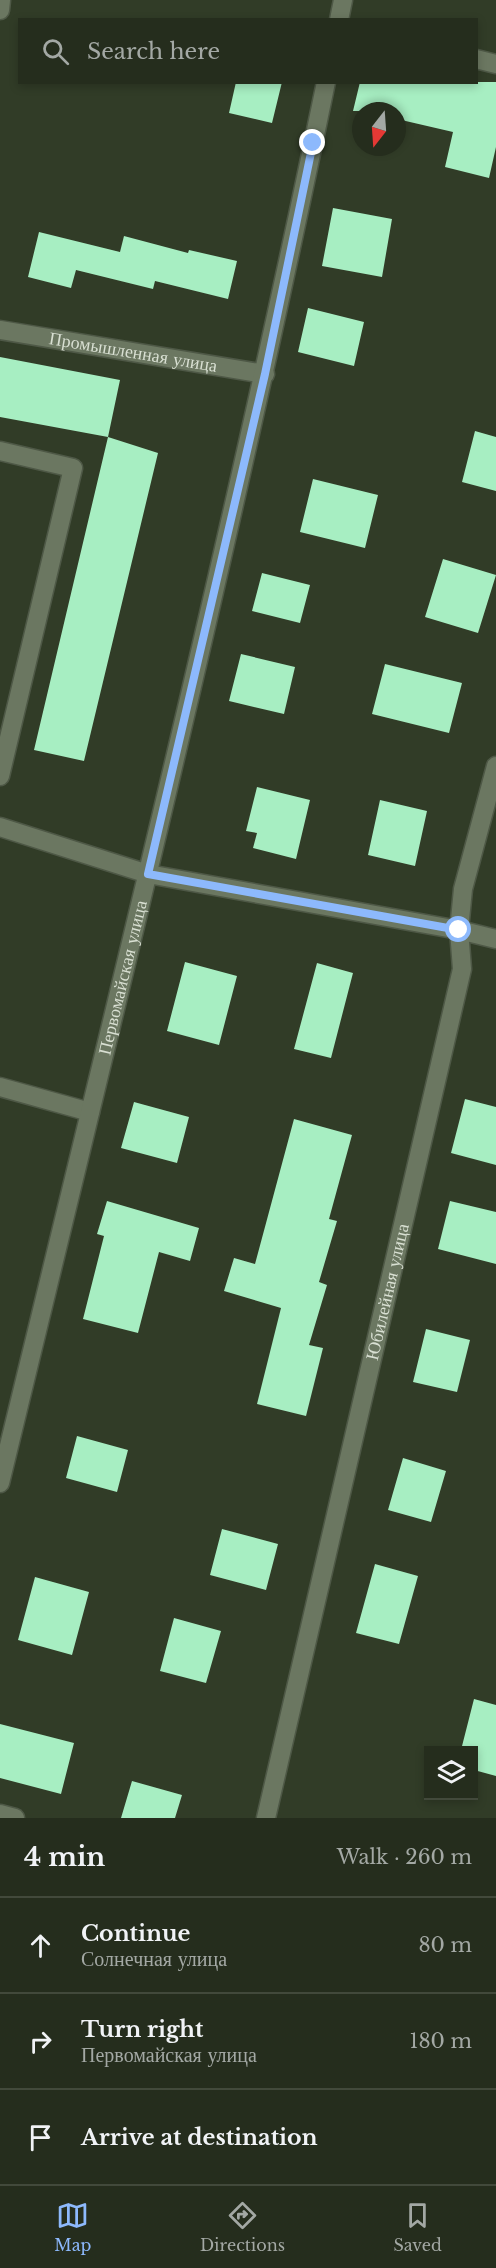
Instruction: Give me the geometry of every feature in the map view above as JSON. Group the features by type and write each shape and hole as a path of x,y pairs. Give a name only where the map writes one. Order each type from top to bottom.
{"street":[{"path":"0,10 1,0"},
{"path":"339,18 343,0"},
{"path":"478,58 496,64"},
{"name":"Первомайская улица","path":"0,1483 148,874 265,374 326,84"},
{"name":"Промышленная улица","path":"0,330 265,374"},
{"path":"0,451 73,468 0,776"},
{"name":"Юбилейная улица","path":"266,1818 462,969 459,930 463,889 496,765"},
{"path":"0,827 148,874 459,930 496,939"},
{"path":"0,1087 90,1112"},
{"path":"0,1814 15,1818"}],"building":[{"path":"496,82 496,147 489,178 445,167 453,132 406,121 406,102 355,102 360,84"},
{"path":"236,84 282,84 272,123 229,113"},
{"path":"333,208 392,219 382,277 322,266"},
{"path":"39,232 120,252 124,236 188,253 189,250 237,261 228,299 155,281 153,289 76,270 71,288 28,277"},
{"path":"308,308 364,322 354,366 298,352"},
{"path":"0,357 120,380 108,437 0,417"},
{"path":"475,431 496,437 496,491 462,482"},
{"path":"108,437 158,453 84,761 34,750"},
{"path":"313,479 378,495 365,548 300,532"},
{"path":"443,559 496,575 478,633 425,617"},
{"path":"262,573 310,585 300,623 252,611"},
{"path":"241,654 295,667 284,714 229,701"},
{"path":"385,664 462,683 449,733 372,714"},
{"path":"257,787 310,800 296,859 253,848 257,833 246,831"},
{"path":"380,800 427,811 415,866 368,855"},
{"path":"185,962 237,976 219,1045 167,1031"},
{"path":"317,963 353,973 331,1058 294,1049"},
{"path":"465,1099 496,1107 496,1165 451,1153"},
{"path":"134,1102 189,1117 177,1163 121,1148"},
{"path":"294,1119 352,1135 329,1219 337,1221 319,1282 327,1285 309,1345 323,1348 306,1416 257,1404 281,1308 224,1291 234,1258 255,1264"},
{"path":"107,1201 199,1228 190,1261 159,1252 138,1333 83,1319 104,1236 97,1234"},
{"path":"450,1201 496,1212 496,1264 438,1249"},
{"path":"426,1329 470,1340 457,1392 413,1382"},
{"path":"77,1436 128,1450 117,1492 66,1478"},
{"path":"403,1458 446,1471 431,1522 388,1510"},
{"path":"222,1529 278,1544 266,1590 210,1575"},
{"path":"375,1564 418,1576 399,1644 356,1633"},
{"path":"35,1577 89,1592 72,1655 18,1640"},
{"path":"174,1618 221,1631 206,1683 160,1671"},
{"path":"474,1699 496,1705 496,1776 478,1771 478,1746 462,1746"},
{"path":"0,1724 74,1743 61,1794 0,1778"},
{"path":"132,1781 182,1795 175,1818 121,1818"}],"route":[{"path":"313,143 265,374 148,874 459,930"}]}
